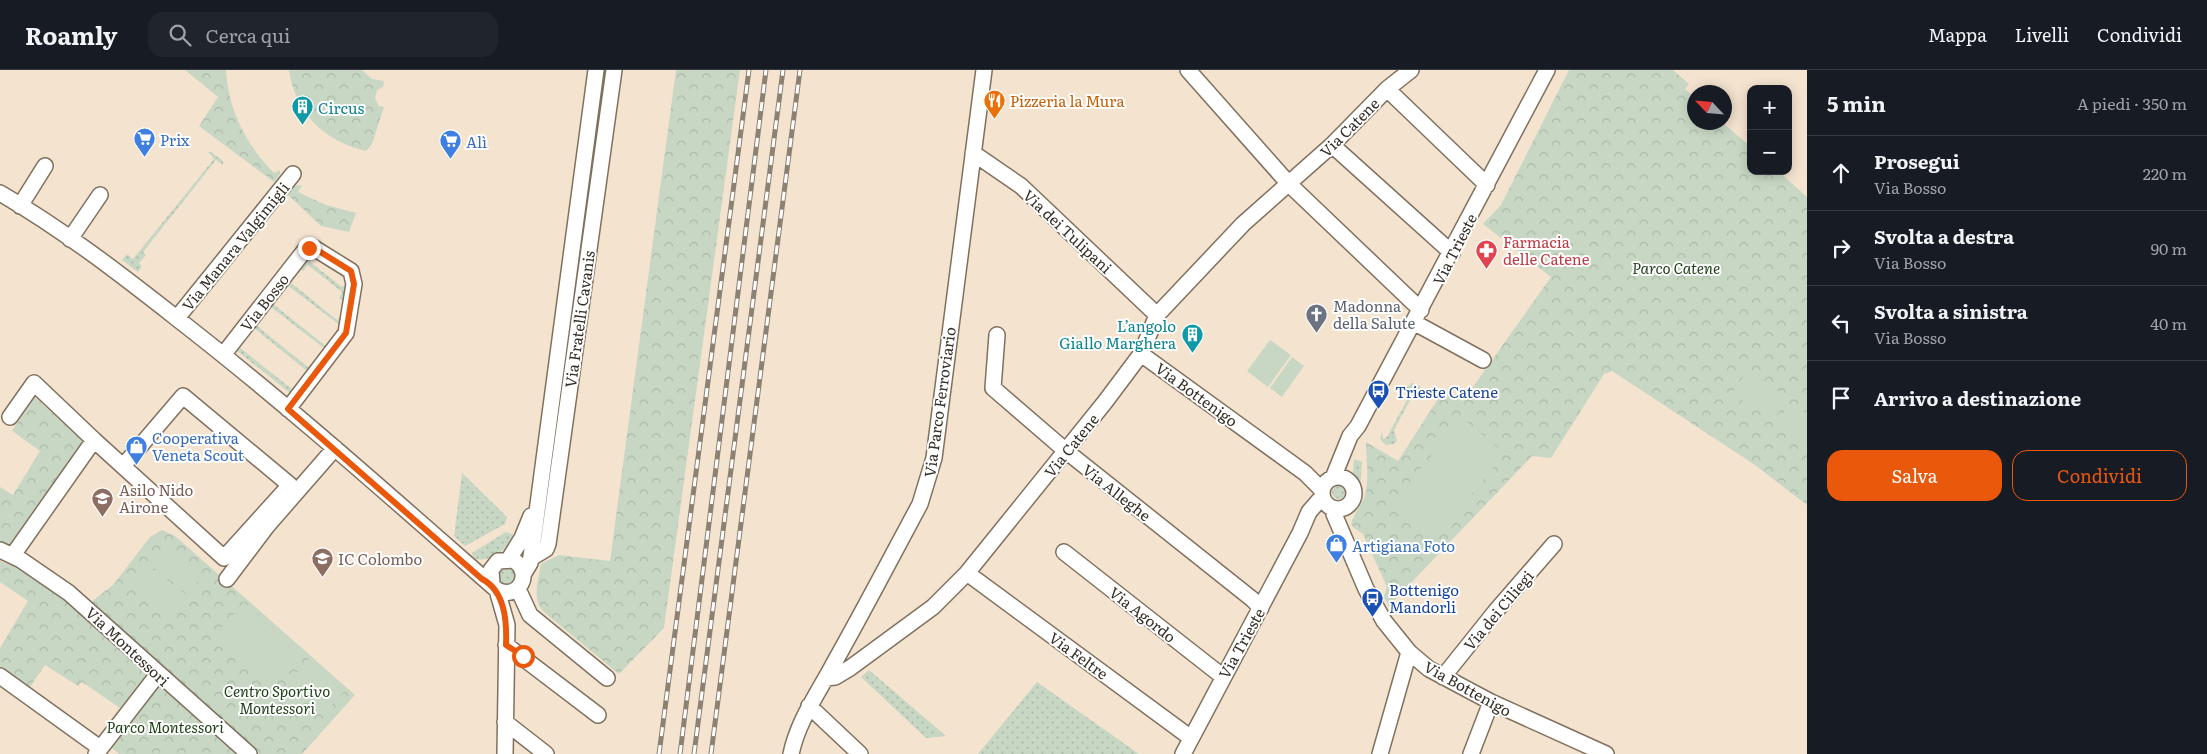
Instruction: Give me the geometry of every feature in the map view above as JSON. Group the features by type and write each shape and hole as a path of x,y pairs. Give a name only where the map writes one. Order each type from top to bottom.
{"street":[{"name":"Via Fratelli Cavanis","path":"524,573 530,558 596,70"},
{"name":"Via Fratelli Cavanis","path":"530,558 546,549 548,544 614,70"},
{"name":"Via Parco Ferroviario","path":"791,754 800,724 809,706 920,504 928,484 934,458 984,70"},
{"path":"1188,70 1289,184 1418,316 1482,360"},
{"name":"Via Catene","path":"826,678 835,677 850,668 933,607 967,573 1066,451 1141,354 1157,315 1243,224 1332,145 1387,89 1410,70"},
{"name":"Via Trieste","path":"1183,754 1222,676 1261,608 1300,533 1331,502 1325,484 1339,479 1358,437 1358,426 1452,253 1547,70"},
{"path":"1387,89 1487,185"},
{"path":"1332,145 1452,253"},
{"name":"Via dei Tulipani","path":"973,153 1021,186 1157,315"},
{"path":"20,206 45,166"},
{"name":"Via Manara Valgimigli","path":"177,318 293,174"},
{"path":"0,193 70,239 177,318 335,448 463,560 482,579 504,589"},
{"path":"70,239 100,195"},
{"name":"Via Bosso","path":"223,355 305,250 314,248 351,271 354,284 346,333 288,409"},
{"name":"Via Alleghe","path":"997,335 993,388 1066,451 1261,608"},
{"name":"Via Bottenigo","path":"1141,354 1305,473 1331,502 1366,589 1384,621 1409,652 1443,677 1491,702 1606,754"},
{"path":"10,418 34,383 224,558 290,485 183,396 124,465"},
{"path":"7,552 94,440"},
{"path":"227,579 267,526 335,448"},
{"path":"1331,502 1352,501 1354,494 1352,488 1339,479"},
{"name":"Via Fratelli Cavanis","path":"508,559 522,538 538,498"},
{"name":"Via dei Ciliegi","path":"1443,677 1495,612 1554,544"},
{"name":"Via Montessori","path":"7,552 69,592 249,754"},
{"name":"Via Agordo","path":"1064,552 1222,676"},
{"path":"504,589 524,579 524,573 517,562 508,559 498,561 493,566 490,575 504,589 530,615 607,678"},
{"path":"463,560 478,566 493,566"},
{"name":"Via Feltre","path":"967,573 1191,738"},
{"path":"504,589 511,648 509,725 505,754"},
{"path":"511,648 598,715"},
{"path":"1380,754 1409,652"},
{"path":"0,676 98,751 158,674"},
{"path":"1471,754 1491,702"},
{"path":"809,706 860,754"},
{"path":"509,725 512,754"},
{"path":"509,725 546,754"}],"green space":[{"path":"185,70 226,70 230,99 240,126 255,151 274,173 280,170 280,174 274,182 199,126 218,97"},
{"path":"289,70 362,70 372,79 384,81 383,87 377,90 375,98 379,106 384,107 372,144 366,151 337,140 314,123 298,99 292,85"},
{"path":"676,70 740,70 664,628 619,674 545,613 538,602 537,584 541,564 559,555 610,561"},
{"name":"Parco Catene","path":"1569,70 1673,70 1689,84 1685,89 1687,91 1687,130 1731,130 1747,144 1747,175 1782,175 1807,197 1807,505 1755,465 1612,371 1604,374 1551,458 1532,456 1389,606 1384,597 1387,587 1363,534 1351,524 1366,491 1366,442 1398,461 1443,391 1463,401 1551,277 1483,224 1501,205"},
{"path":"208,152 211,152 223,161 223,165 216,160 143,252 146,255 139,263 142,266 138,272 122,260 127,254 133,259 214,159"},
{"path":"302,185 298,192 326,205 356,213 349,232 321,226 287,194 293,186"},
{"path":"311,255 315,256 310,262 342,287 347,282 345,303 339,298 342,292 308,265 303,271 298,267"},
{"path":"293,274 295,276 290,282 337,320 342,315 341,326 287,285"},
{"path":"277,297 273,304 327,347 325,349 271,307 269,308"},
{"path":"256,325 309,368 314,362 306,377 303,376 307,371 254,328 249,334"},
{"path":"1270,340 1291,355 1268,387 1247,371"},
{"path":"239,347 293,390 290,393 236,350"},
{"path":"1292,357 1304,366 1282,397 1270,388"},
{"path":"1748,370 1788,398 1773,421 1732,393"},
{"path":"1412,383 1420,386 1421,396 1418,389 1415,391 1394,430 1397,441 1394,444 1386,445 1380,439 1382,432 1383,439 1387,437 1408,398 1405,389"},
{"path":"35,397 85,443 12,549 0,542 0,487 13,495 40,451 12,431"},
{"path":"1791,403 1807,414 1807,441 1778,421"},
{"path":"1463,418 1505,454 1431,542 1389,507"},
{"path":"1354,459 1362,462 1360,490 1353,472"},
{"path":"462,473 507,517 505,524 465,546 454,536"},
{"path":"1336,485 1342,485 1346,492 1342,499 1336,499 1332,495 1332,489"},
{"name":"Centro Sportivo Montessori","path":"162,530 175,536 355,695 302,754 258,754 90,603 114,584 150,537"},
{"path":"506,532 514,535 503,550 487,559 475,559 472,553"},
{"path":"169,548 203,575 188,593 154,568"},
{"path":"0,561 22,571 61,596 79,610 147,674 120,708 82,682 78,686 45,665 28,690 0,670 0,648 28,601 0,582"},
{"path":"144,563 188,596 171,618 127,586"},
{"path":"503,567 515,570 517,579 510,586 499,584 497,573"},
{"path":"244,602 301,651 268,688 212,639"},
{"path":"310,658 345,690 326,711 291,679"},
{"path":"869,670 946,736 926,738 861,677"},
{"path":"1037,682 1139,754 978,754"},
{"name":"Parco Montessori","path":"161,684 240,754 119,754 111,747"}],"railway":[{"path":"659,754 749,70"},
{"path":"680,754 766,70"},
{"path":"694,754 783,70"},
{"path":"711,754 800,70"}],"place":[{"name":"Pizzeria la Mura","path":"994,119"},
{"name":"Circus","path":"302,126"},
{"name":"Prix","path":"144,158"},
{"name":"Alì","path":"450,160"},
{"name":"Farmacia delle Catene","path":"1487,269"},
{"name":"Madonna della Salute","path":"1317,333"},
{"name":"L’angolo Giallo Marghera","path":"1192,353"},
{"name":"Trieste Catene","path":"1379,410"},
{"name":"Cooperativa Veneta Scout","path":"136,465"},
{"name":"Asilo Nido Airone","path":"103,517"},
{"name":"Artigiana Foto","path":"1336,564"},
{"name":"IC Colombo","path":"322,577"},
{"name":"Bottenigo Mandorli","path":"1373,617"}],"route":[{"path":"309,248 314,248 351,271 354,284 346,333 288,409 335,448 482,579 492,584 497,590 507,625 506,645 523,656"}]}
